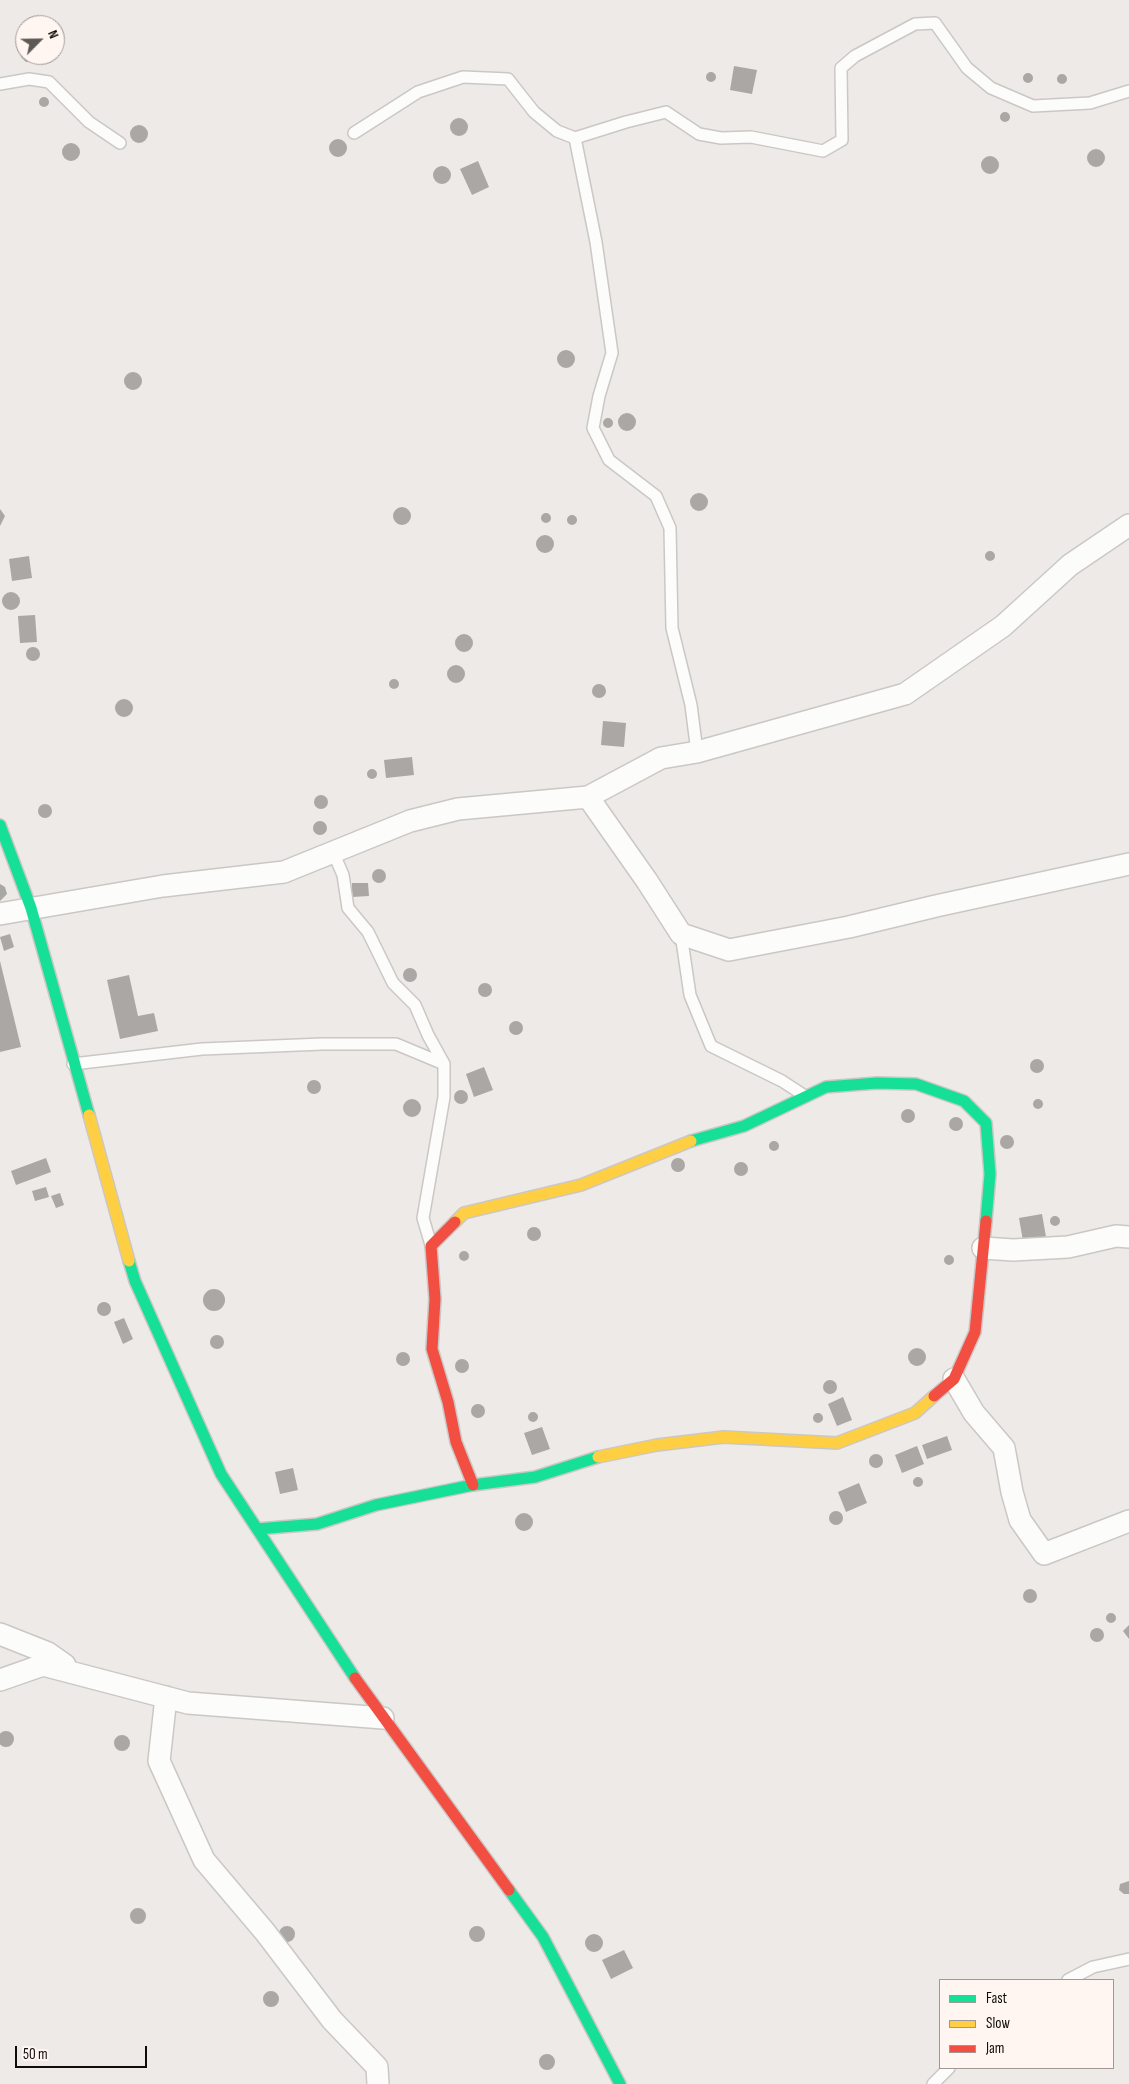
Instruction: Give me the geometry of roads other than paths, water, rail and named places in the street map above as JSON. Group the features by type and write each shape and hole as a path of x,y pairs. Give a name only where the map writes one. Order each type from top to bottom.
{"street":[{"path":"0,914 163,886 284,872 410,821 458,809 588,796 662,758 697,752 905,694 1003,626 1070,565 1129,525"},
{"path":"588,796 681,934 729,950 849,928 936,906 1129,864"},
{"path":"0,825 31,908 135,1281 221,1474 360,1686 543,1937 620,2084"},
{"path":"257,1528 317,1524 376,1505 473,1485 535,1477 600,1456 657,1446 724,1437 837,1443 915,1413 954,1379 975,1332 990,1174 986,1123 964,1101 916,1084 877,1083 826,1087 744,1126 677,1145 581,1186 464,1213 431,1246 435,1299 432,1349 448,1402 456,1442 473,1485"},
{"path":"983,1248 1013,1250 1068,1247 1116,1236 1129,1237"},
{"path":"954,1379 974,1413 1004,1448 1012,1492 1020,1520 1044,1554 1129,1521"},
{"path":"0,1634 48,1653 76,1673"},
{"path":"0,1680 43,1665 188,1703 383,1718"},
{"path":"166,1697 158,1761 204,1860 265,1932 332,2020 377,2066 378,2084"}],"lane":[{"path":"354,133 418,92 463,77 508,79 534,112 557,131 575,138 666,112 699,134 721,138 751,137 823,151 842,140 841,68 855,56 915,24 935,23 973,74 990,88 1033,106 1090,103 1129,92"},
{"path":"0,84 29,79 49,82 89,122 120,143"},
{"path":"575,138 596,242 612,353 599,396 593,428 609,460 656,496 670,528 672,628 691,705 697,752"},
{"path":"333,852 343,875 348,908 368,932 393,984 416,1004 428,1036 444,1064 444,1097 423,1218 431,1246"},
{"path":"681,934 690,995 711,1046 782,1081 805,1097"},
{"path":"74,1064 202,1049 322,1044 396,1044 444,1064"},
{"path":"1070,1979 1093,1967 1129,1959"},
{"path":"933,2084 948,2069"}]}
